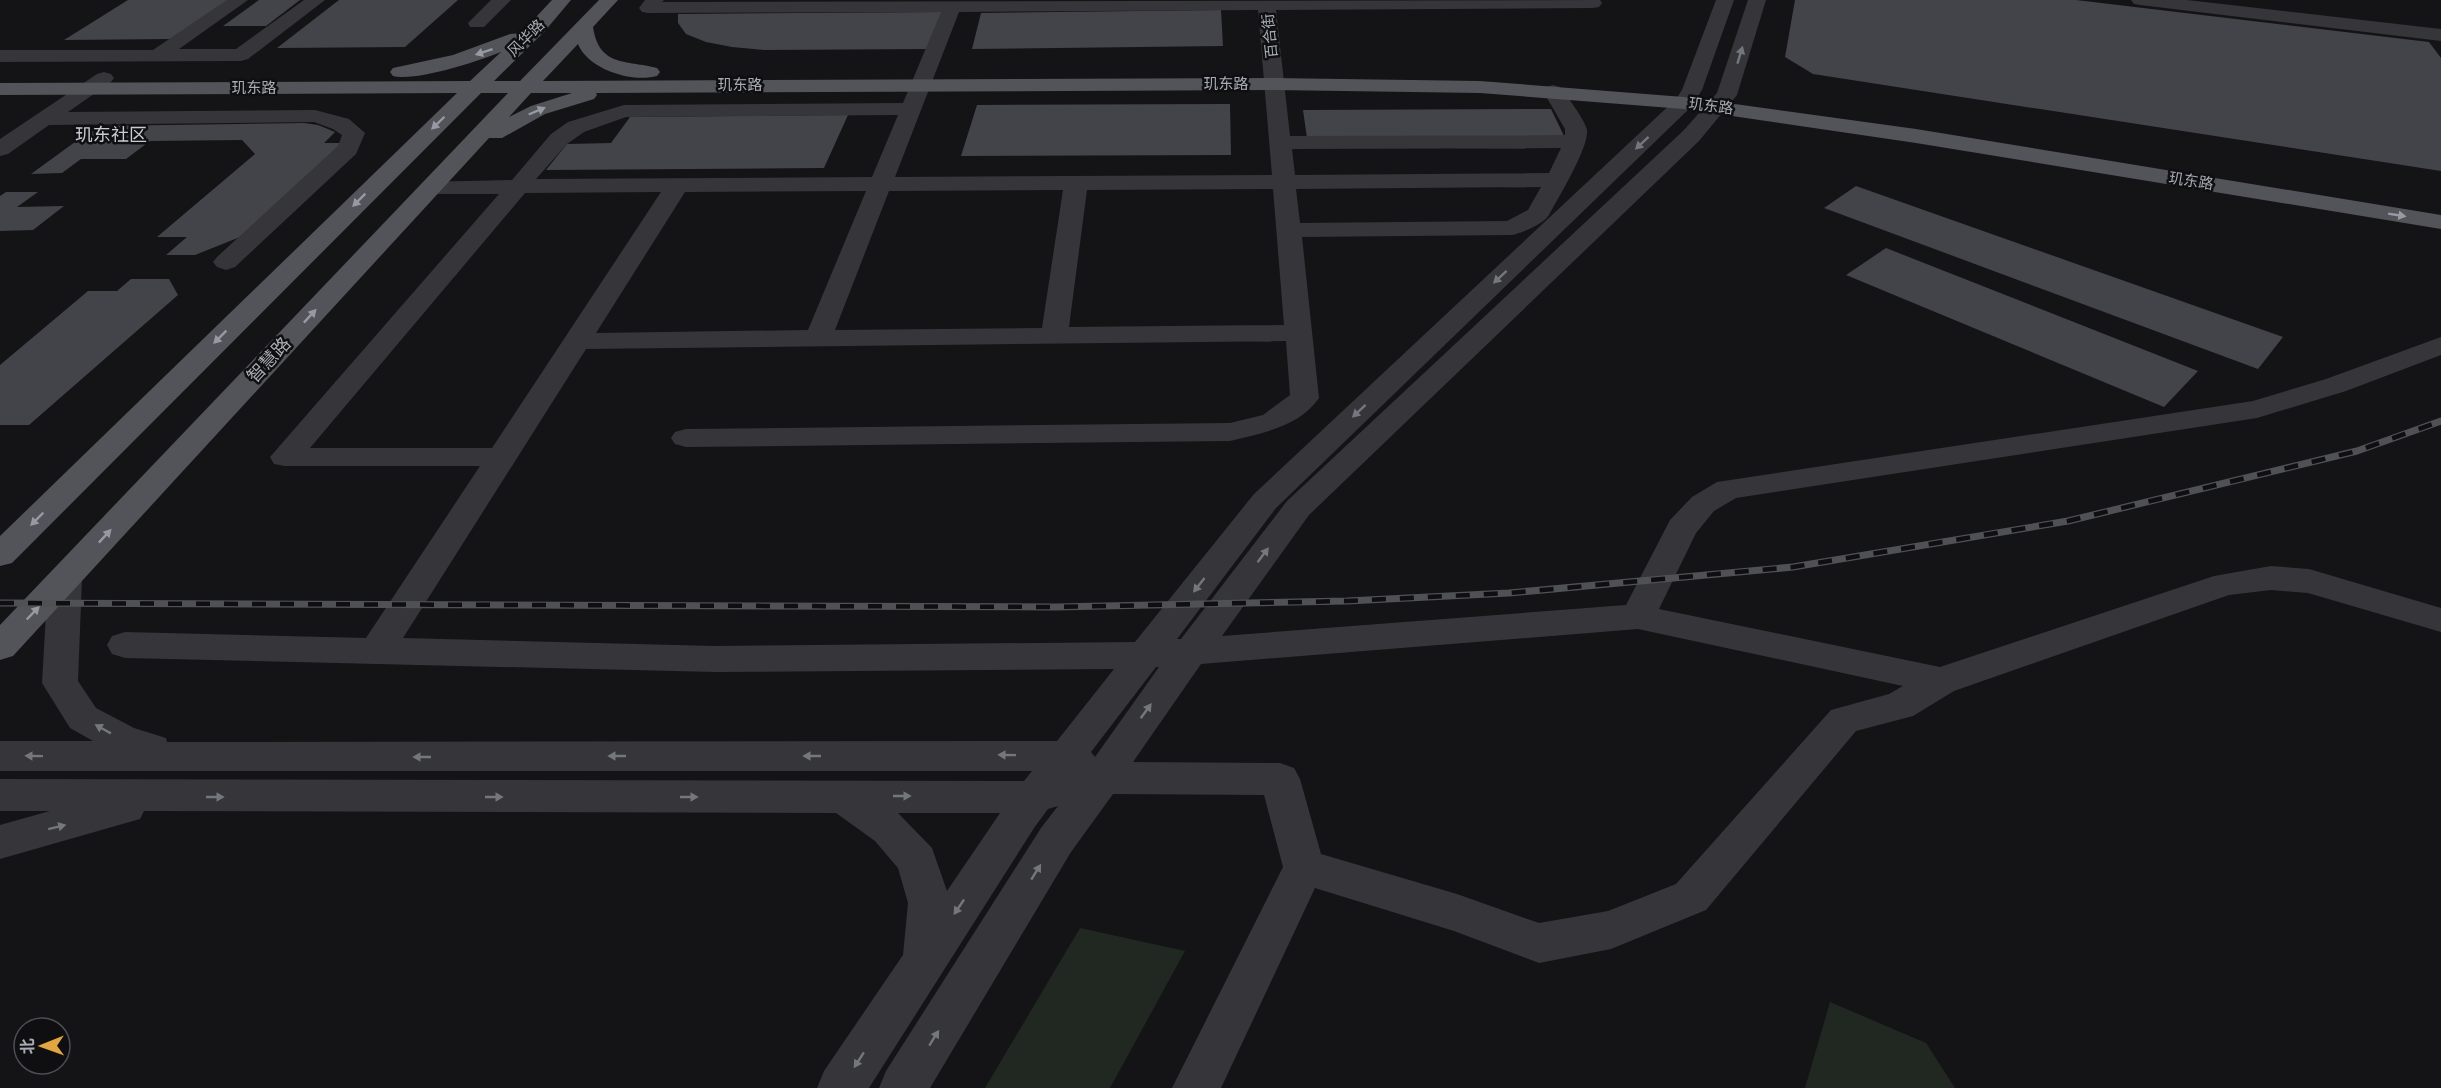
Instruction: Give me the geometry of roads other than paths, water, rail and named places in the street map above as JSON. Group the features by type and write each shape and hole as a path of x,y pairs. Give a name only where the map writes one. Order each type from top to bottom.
{"main road":[{"path":"561,1 608,1"},
{"name":"风华路","path":"482,81 537,28 561,1"},
{"name":"风华路","path":"534,80 608,1"},
{"path":"584,27 585,43 589,51 600,60 661,80"},
{"path":"364,82 460,60 493,49 537,28"},
{"name":"玑东路","path":"0,89 97,84 1274,78 1488,74 1917,122 2441,206"},
{"name":"玑东路","path":"1274,78 1705,99 2441,222"},
{"name":"玑东路","path":"0,79 97,84"},
{"name":"智慧路","path":"0,647 466,148 534,80"},
{"path":"466,148 518,120 559,103 661,80"},
{"path":"0,555 482,81"},
{"path":"364,82 409,104 416,113 401,159"}],"street":[{"path":"156,56 239,0"},
{"path":"0,56 241,55 316,0"},
{"path":"477,23 502,0"},
{"path":"655,0 648,8 954,3 1593,3 1591,0"},
{"path":"841,1088 925,958 1034,797 1265,501 1705,99 1725,0"},
{"path":"903,1088 1056,840 1102,778 1142,717 1298,508 1691,136 1705,99 1757,0"},
{"path":"2139,0 2441,35"},
{"name":"百合街","path":"686,438 1230,432 1274,421 1305,398 1266,2"},
{"path":"818,338 954,3"},
{"path":"0,149 97,84"},
{"path":"1289,230 1512,228 1537,215 1557,180 1575,141 1576,129 1553,91"},
{"path":"502,458 285,457 559,139 576,127 624,111 911,109"},
{"path":"44,119 315,116 341,124 354,133 348,149 226,262"},
{"path":"1280,143 1575,141"},
{"path":"431,187 1557,180"},
{"path":"1054,335 1076,183"},
{"path":"376,651 678,185"},
{"path":"577,341 1299,333"},
{"path":"1638,617 1682,528 1702,504 1728,489 2258,409 2336,385 2441,345"},
{"path":"1304,867 1457,913 1539,943 1611,930 1691,897 1844,720 1900,706 1941,681 2226,584 2271,578 2309,581 2441,620"},
{"path":"65,579 60,683 83,718 121,739 177,757"},
{"path":"125,645 715,659 1145,655 1638,617 1941,681"},
{"path":"0,756 1066,756 1102,778"},
{"path":"0,795 1034,797 1102,778 1280,779 1304,867 1196,1088"},
{"path":"843,796 889,829 917,860 929,903 925,958"},
{"path":"0,842 156,797"}],"railway":[{"path":"0,603 1055,607 1347,601 1509,593 1793,567 2068,521 2357,451 2441,421"}],"district":[{"name":"玑东社区","path":"111,135"}]}
